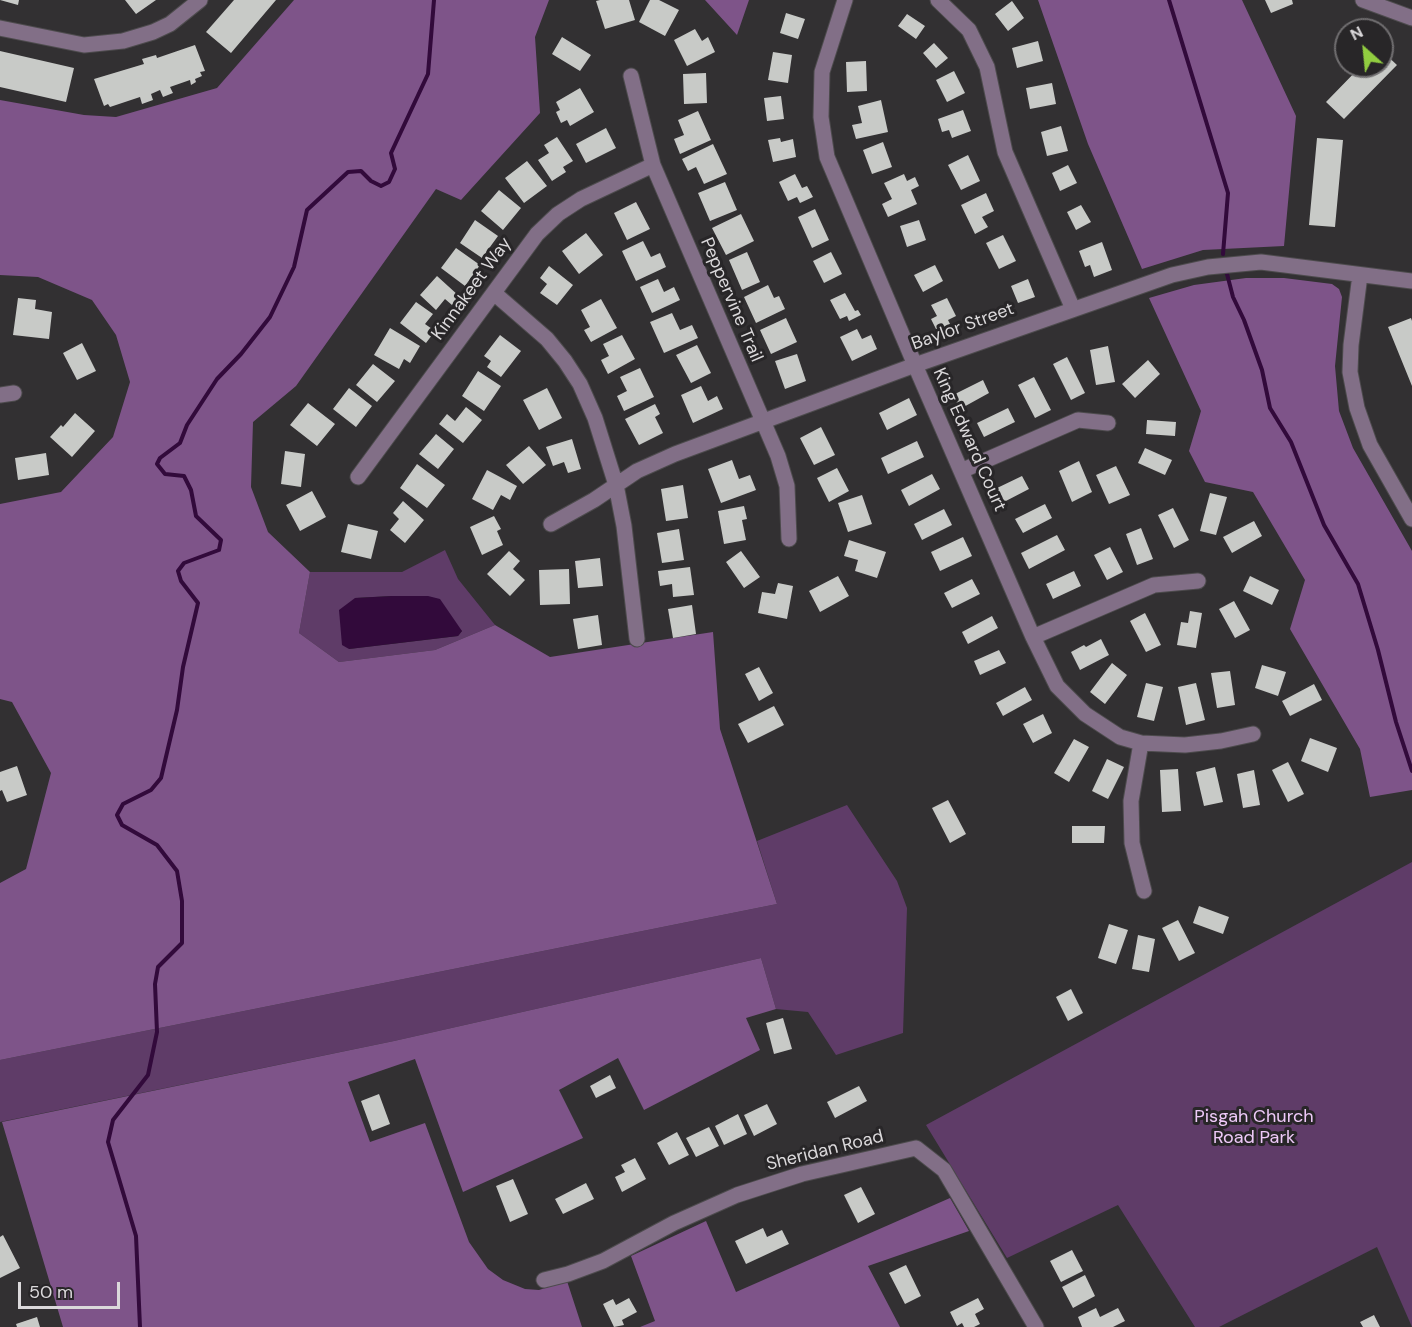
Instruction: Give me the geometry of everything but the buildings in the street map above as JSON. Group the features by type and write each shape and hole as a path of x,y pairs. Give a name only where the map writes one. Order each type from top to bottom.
{"street":[{"path":"0,28 84,45 123,41 146,35 170,24 200,0"},
{"name":"King Edward Court","path":"845,0 822,72 820,117 827,157 961,471 1057,686 1085,714 1120,737 1141,743 1185,745 1253,734"},
{"path":"938,0 969,30 987,67 1005,152 1073,309"},
{"path":"1363,0 1412,18"},
{"name":"Peppervine Trail","path":"631,76 653,165 778,456 787,486 789,539"},
{"name":"Kinnakeet Way","path":"358,477 537,234 558,214 581,198 653,165"},
{"name":"Baylor Street","path":"551,524 594,500 637,471 675,454 915,365 1172,275 1237,263 1261,262 1412,282"},
{"path":"1360,275 1350,372 1357,408 1370,445 1412,519"},
{"path":"494,293 547,339 566,361 580,384 595,418 616,485 624,526 637,639"},
{"path":"961,471 1078,420 1108,423"},
{"path":"1034,637 1154,585 1198,581"},
{"path":"1141,743 1131,801 1132,843 1144,891"},
{"name":"Sheridan Road","path":"544,1280 603,1261 674,1223 737,1195 802,1174 916,1148 944,1170 1036,1327"}],"green space":[{"path":"445,550 458,579 495,625 435,650 339,662 299,633 310,572 402,572","holes":["406,597 462,631 458,636 349,649 355,598"]},
{"path":"847,805 897,881 907,908 903,1033 836,1055 808,1012 776,1009 761,958 394,1041 0,1122 0,1060 777,904 757,841"},
{"name":"Pisgah Church Road Park","path":"1412,862 1412,1327 1377,1247 1219,1327 1195,1327 1118,1205 1007,1258 926,1125"}],"shaded area":[{"path":"294,0 549,0 535,37 540,113 461,200 436,189 296,386 253,422 251,487 268,532 310,572 299,633 339,662 435,650 495,625 550,657 713,632 720,729 777,904 0,1060 0,883 26,869 51,773 12,702 0,699 0,504 61,492 113,437 130,382 116,335 92,300 38,277 0,275 0,100 84,115 116,117 217,88"},
{"path":"705,0 749,0 737,35"},
{"path":"1038,0 1242,0 1296,116 1284,246 1203,250 1142,269 1088,144"},
{"path":"1246,278 1284,278 1332,284 1339,289 1342,297 1335,366 1339,411 1353,448 1412,551 1412,790 1370,797 1360,749 1290,629 1305,580 1253,492 1205,482 1189,451 1201,411 1149,298 1194,285"},
{"path":"428,596 440,599 462,631 458,636 349,649 342,645 339,610 355,598"},
{"path":"761,958 776,1009 746,1018 760,1050 644,1110 618,1058 559,1090 583,1138 463,1192 415,1059 348,1082 370,1142 425,1123 469,1242 488,1269 503,1280 525,1289 539,1290 567,1281 582,1327 63,1327 2,1122 394,1041"},
{"path":"950,1198 969,1231 868,1266 900,1327 640,1327 655,1321 631,1256 706,1221 736,1292"}],"waterway":[{"path":"140,1327 136,1236 108,1142 113,1120 148,1075 157,1032 155,984 158,967 182,943 182,901 177,871 157,845 122,825 117,815 123,804 151,790 161,778 198,603 181,581 178,571 184,563 219,550 221,540 196,516 191,490 184,476 165,474 157,464 160,458 180,443 187,425 217,379 241,354 270,317 294,267 307,210 348,172 361,171 371,181 381,186 389,182 395,169 391,153 428,74 434,0"},
{"path":"1169,0 1228,193 1223,254"},
{"path":"1227,274 1233,297 1262,370 1270,408 1291,442 1324,525 1358,584 1412,771"}]}
